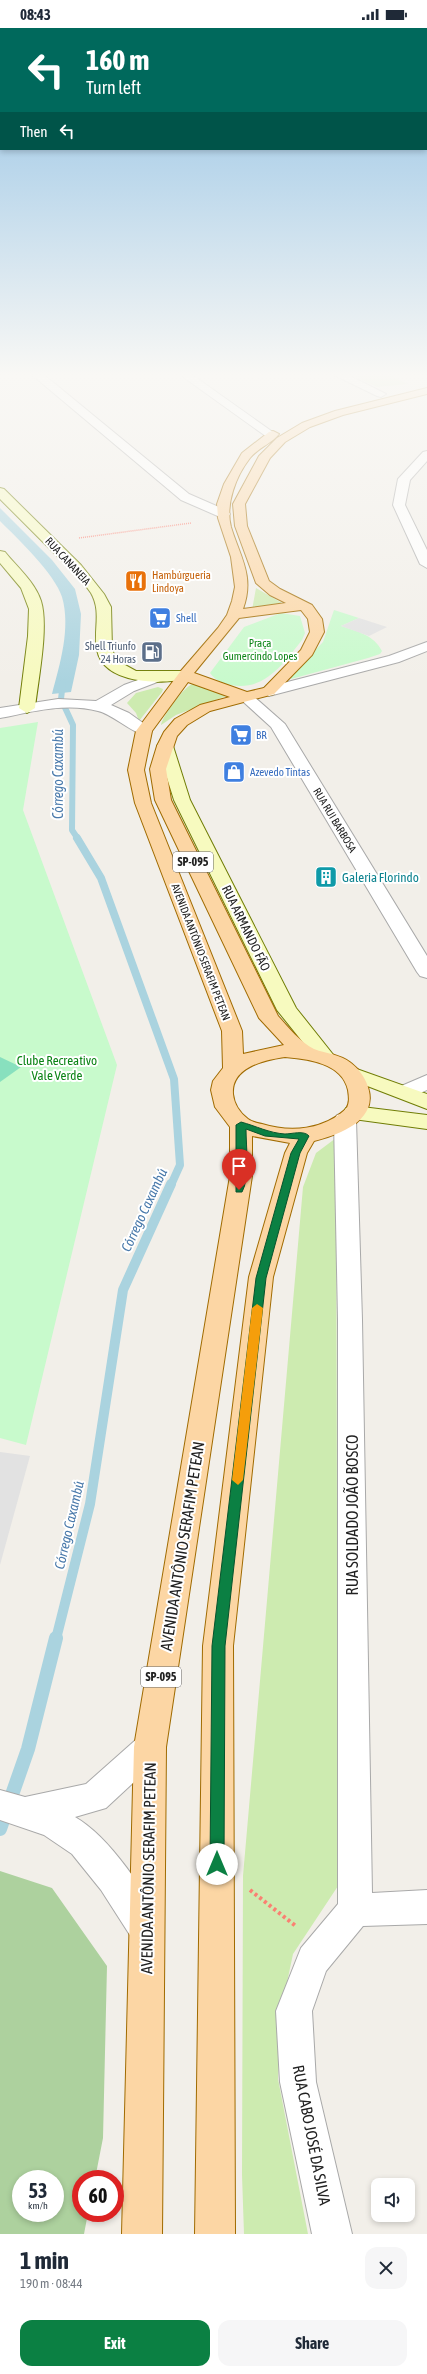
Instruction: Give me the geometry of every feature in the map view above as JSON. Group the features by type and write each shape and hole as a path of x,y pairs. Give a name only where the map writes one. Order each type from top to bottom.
{"main road":[{"name":"AVENIDA ANTÔNIO SERAFIM PETEAN","path":"233,1068 232,1031 143,803 136,770 144,731 185,675 234,615 242,587 237,557 225,526 223,504 234,477"},
{"path":"165,746 170,735 181,722 205,708 269,691 307,652 317,632 315,619 304,606 275,592 263,583 252,559 241,526 239,504 254,477"},
{"path":"234,615 281,607 304,606"},
{"path":"185,675 214,687 246,697"},
{"path":"285,1051 315,1055 340,1064 351,1074 359,1086 360,1100 350,1117 326,1132 305,1136 285,1137 265,1133 241,1125 224,1106 220,1093 224,1080 233,1068 247,1060 265,1054 285,1051"},
{"name":"AVENIDA ANTÔNIO SERAFIM PETEAN","path":"142,2234 150,1747 241,1176 241,1125"},
{"path":"215,2234 218,1646 261,1278 296,1153 305,1136"}],"street":[{"path":"161,477 185,497 224,516"},
{"path":"406,477 404,479 399,505 427,564"},
{"name":"RUA CANANEIA","path":"0,492 82,574 103,602 104,644 110,662 124,672 160,676 185,675"},
{"path":"0,555 26,584 35,603 35,629 26,708"},
{"path":"269,691 394,659 427,646"},
{"path":"394,659 427,662"},
{"path":"98,706 129,688 160,676"},
{"name":"RUA RUI BARBOSA","path":"246,697 277,724 427,972"},
{"path":"0,713 45,705 75,703 98,706 116,712 144,731"},
{"name":"RUA ARMANDO FÃO","path":"165,746 182,800 287,1010 315,1055"},
{"path":"351,1074 407,1092 427,1102"},
{"path":"407,1092 427,1081"},
{"path":"350,1117 427,1122"},
{"name":"RUA SOLDADO JOÃO BOSCO","path":"350,1117 350,1320 355,1910"},
{"path":"14,1809 95,1797 150,1747"},
{"path":"14,1809 72,1833 102,1863 147,1931"},
{"path":"355,1910 427,1907"},
{"name":"RUA CABO JOSÉ DA SILVA","path":"332,2234 298,2082 294,2010 313,1960 355,1910"}],"path":[{"path":"51,542 224,516"},
{"path":"217,1864 324,1948"}],"green space":[{"path":"256,588 287,606 252,610"},
{"name":"Praça Gumercindo Lopes","path":"334,610 359,618 341,626 370,637 382,651 380,654 368,658 291,679 290,677 323,642"},
{"name":"Praça Gumercindo Lopes","path":"281,613 300,616 305,633 302,640 288,658 272,674 263,680 243,686 231,685 217,680 212,676 210,673 244,627"},
{"path":"193,684 226,696 176,715 161,725 165,715 174,702 189,686"},
{"path":"158,687 163,689 162,692 139,721 136,713 127,703 136,693"},
{"name":"Clube Recreativo Vale Verde","path":"38,722 23,810 117,1065 26,1445 0,1438 0,728"},
{"path":"0,1057 21,1067 0,1082"},
{"path":"336,1138 338,1886 293,1954 281,2011 278,2079 308,2234 244,2234 242,2175 243,1876 303,1187 316,1153"},
{"path":"0,1871 52,1888 107,1966 103,2138 97,2170 72,2170 72,2222 86,2222 84,2234 0,2234"}],"shaded area":[{"path":"359,618 387,627 369,636 341,626"},
{"path":"0,1452 30,1456 0,1565"}],"water":[{"path":"0,508 52,560 75,589 81,614 79,655 71,692 52,694 61,658 65,633 62,597 52,578 44,567 0,521"}],"waterway":[{"name":"Córrego Caxambú","path":"63,682 61,699 73,725 72,830 78,839"},
{"name":"Córrego Caxambú","path":"77,838 101,878 174,1079 180,1165 171,1185"},
{"name":"Córrego Caxambú","path":"56,1639 90,1504 123,1290 171,1184"},
{"name":"Córrego Caxambú","path":"0,1829 28,1749 56,1638"}],"slow traffic":[{"path":"238,1480 257,1308"}],"place":[{"name":"Hambúrgueria Lindoya","path":"136,581"},
{"name":"Shell","path":"160,618"},
{"name":"Shell Triunfo 24 Horas","path":"152,652"},
{"name":"BR","path":"241,735"},
{"name":"Azevedo Tintas","path":"234,772"},
{"name":"Galeria Florindo","path":"326,877"}],"route":[{"path":"217,1864 218,1646 261,1278 296,1153 305,1136 285,1137 265,1133 241,1125 241,1176 239,1190"}]}
